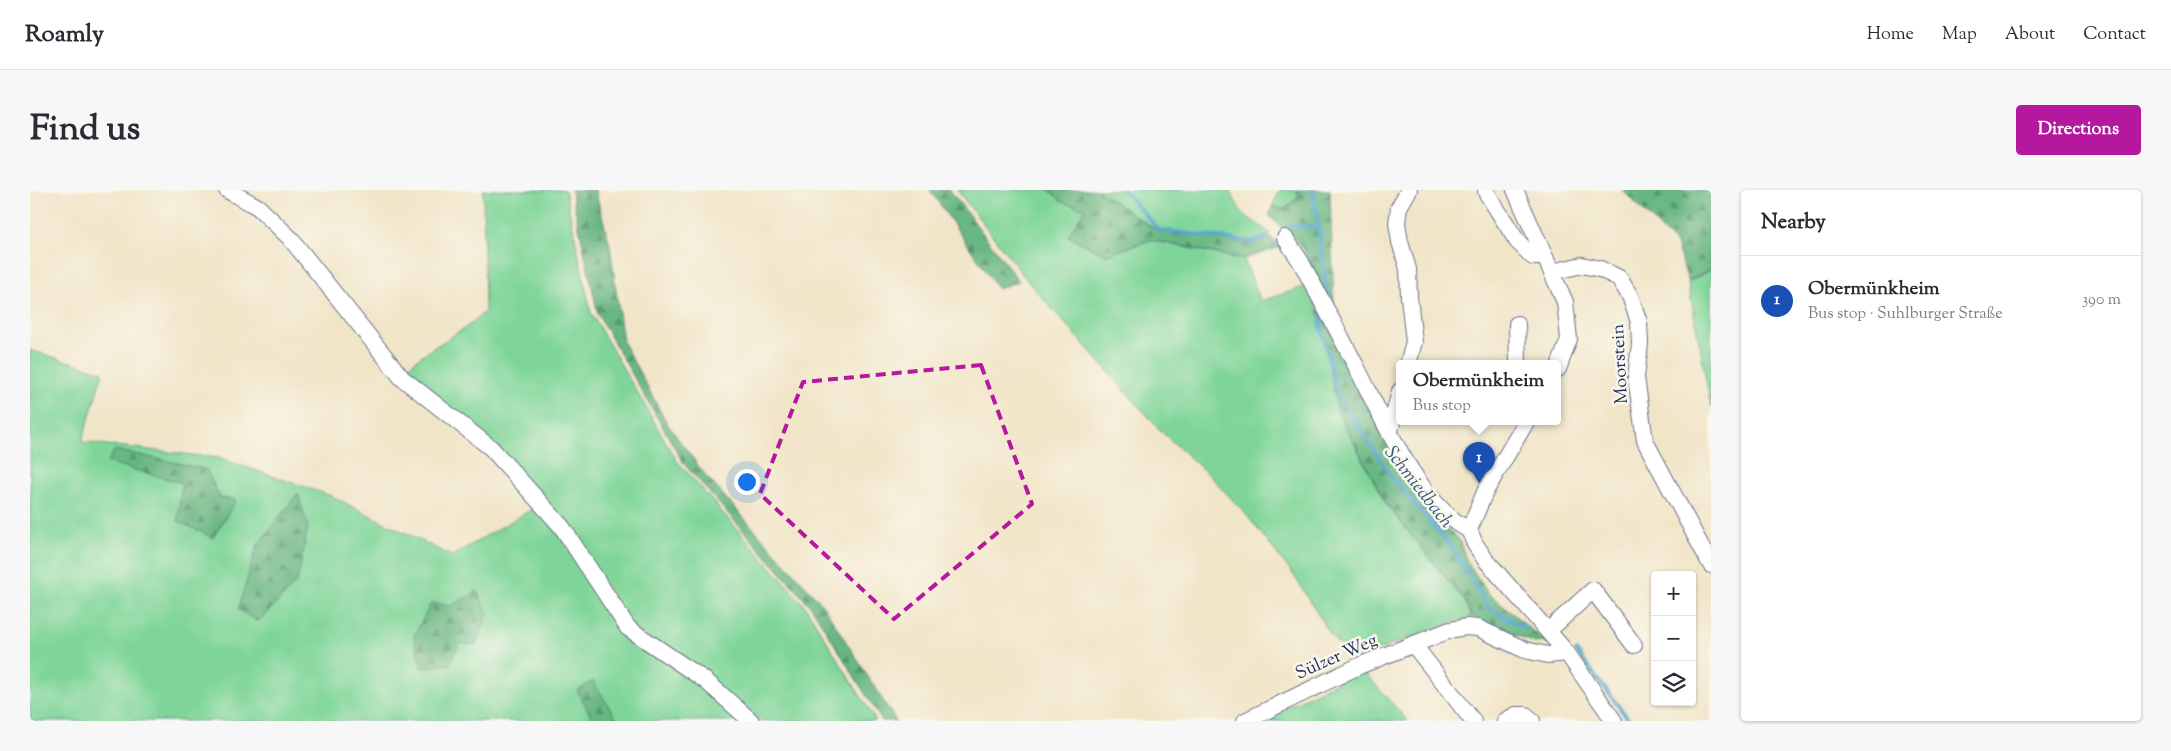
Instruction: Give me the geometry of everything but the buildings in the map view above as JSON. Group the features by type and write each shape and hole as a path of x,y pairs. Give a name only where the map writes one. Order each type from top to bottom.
{"street":[{"path":"227,190 258,207 290,238 402,378 491,448 562,527 628,628 706,681 751,721"},
{"path":"1409,190 1400,207 1397,223 1400,242 1408,269 1414,342 1409,360"},
{"path":"1515,190 1565,302 1569,338 1561,361"},
{"path":"1486,192 1517,241 1533,257 1545,257"},
{"path":"1285,238 1301,262 1416,478 1443,512 1455,523 1470,530"},
{"name":"Moorstein","path":"1552,272 1582,265 1600,268 1619,278 1630,296 1639,322 1640,344 1636,377 1645,441 1711,565"},
{"path":"1517,324 1518,360"},
{"path":"1390,431 1396,407"},
{"path":"1524,425 1485,492 1470,530 1475,544 1485,558 1567,653 1614,721"},
{"path":"1548,631 1593,590 1634,645"},
{"name":"Sülzer Weg","path":"1245,721 1361,665 1450,630 1466,627 1478,628 1525,650 1548,655 1567,653"},
{"path":"1413,644 1473,721"},
{"path":"1505,721 1516,716 1526,715 1532,721"}],"highlighted area":[{"path":"981,365 1032,504 894,619 760,494 803,382"}],"green space":[{"path":"483,190 565,190 591,313 677,461 805,606 876,721 758,721 632,626 566,525 410,376 409,366 418,358 468,326 485,311"},
{"path":"571,190 595,190 610,245 623,342 668,425 706,476 823,605 896,721 882,721 812,608 684,464 598,315"},
{"path":"930,190 950,190 1019,281 998,289"},
{"path":"957,190 1049,190 1063,202 1085,209 1068,236 1104,255 1151,240 1244,260 1261,301 1307,286 1318,310 1338,412 1385,503 1465,602 1471,618 1450,623 1384,648 1349,656 1332,637 1293,574 1245,513 1208,474 1162,432 1030,284"},
{"path":"1049,190 1097,190 1156,230 1253,244 1271,238 1284,246 1244,259 1151,240 1105,255 1068,235 1085,209 1063,202"},
{"path":"1097,190 1229,190 1242,213 1271,234 1253,244 1156,230"},
{"path":"1280,190 1296,190 1299,196 1285,209 1272,207"},
{"path":"1296,190 1330,190 1334,304 1324,291 1302,247 1269,216 1272,207 1285,209 1299,197"},
{"path":"1622,190 1711,190 1711,269 1688,281 1676,244"},
{"path":"1711,270 1711,407 1688,282"},
{"path":"1319,309 1428,512 1459,539 1466,559 1487,592 1546,642 1535,643 1472,617 1466,602 1386,503 1338,411"},
{"path":"30,350 103,372 82,442 219,458 329,495 452,556 534,508 561,537 627,636 703,688 745,721 30,721","holes":["206,469 220,498 235,500 178,521 182,483"]},
{"path":"115,450 206,469 220,498 236,500 213,538 178,521 182,483 107,462"},
{"path":"298,493 308,527 297,582 258,622 238,609 257,546"},
{"path":"477,591 488,614 476,645 459,643 450,664 421,668 414,636 431,603 451,606"},
{"path":"1362,670 1408,721 1258,721"},
{"path":"593,681 618,721 594,721 577,691"}],"waterway":[{"path":"1123,190 1159,230 1253,242 1268,237"},
{"name":"Schmiedbach","path":"1313,190 1327,291 1326,297"},
{"path":"1289,225 1318,227"},
{"name":"Schmiedbach","path":"1323,313 1320,323 1338,395 1392,478 1450,545 1489,608 1526,629"},
{"name":"Schmiedbach","path":"1576,651 1630,721"}],"place":[{"name":"Obermünkheim","path":"1479,483"}]}
